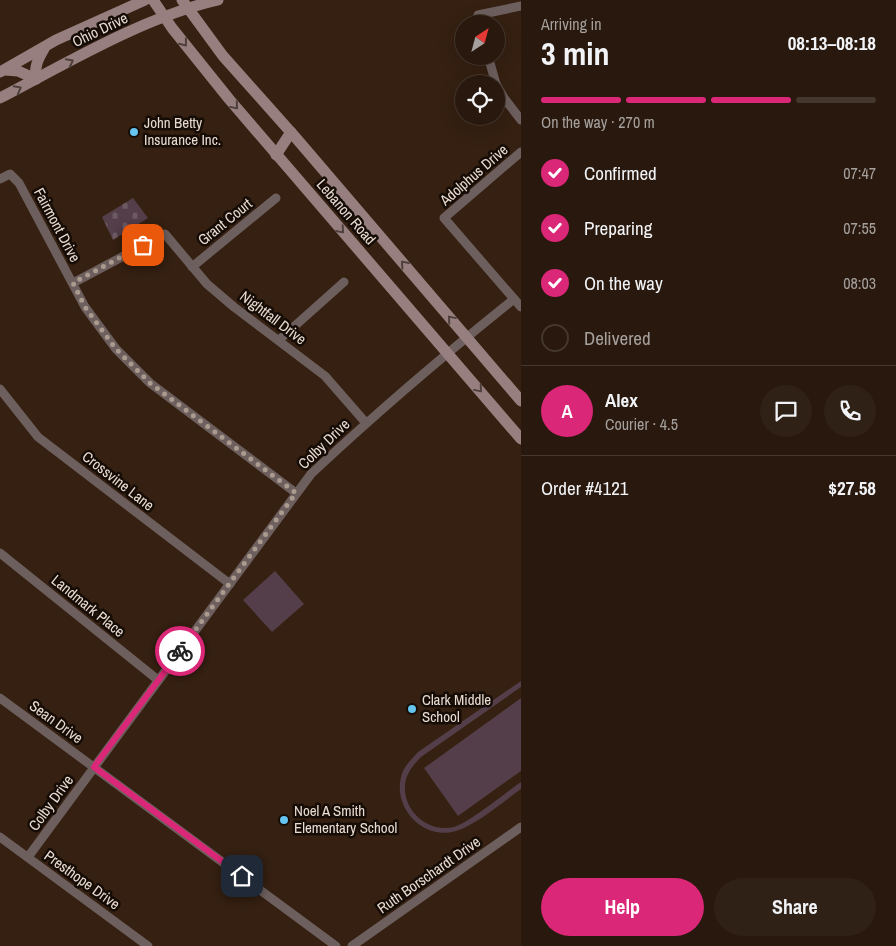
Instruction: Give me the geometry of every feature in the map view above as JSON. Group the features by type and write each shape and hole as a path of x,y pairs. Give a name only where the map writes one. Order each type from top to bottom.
{"main road":[{"name":"Ohio Drive","path":"2,71 44,47 145,0"},
{"name":"Lebanon Road","path":"153,0 229,100 521,439"},
{"name":"Ohio Drive","path":"0,98 103,44 185,5 218,0"},
{"name":"Lebanon Road","path":"185,5 223,56 521,401"},
{"path":"36,80 34,71 36,62 44,47"},
{"path":"2,71 18,71 36,80"},
{"path":"276,155 293,135"}],"street":[{"path":"495,15 521,6"},
{"path":"505,99 521,120"},
{"name":"Adolphus Drive","path":"514,299 444,218 521,152"},
{"name":"Fairmont Drive","path":"0,179 10,174 19,183 85,307 116,349 150,383 296,493"},
{"name":"Grant Court","path":"192,267 276,198"},
{"name":"Nightfall Drive","path":"73,283 165,234 207,284 331,381 366,423"},
{"path":"279,340 344,282"},
{"path":"514,299 521,307"},
{"name":"Colby Drive","path":"28,857 311,474 447,352 514,299"},
{"name":"Crossvine Lane","path":"0,389 38,436 230,584"},
{"name":"Landmark Place","path":"0,553 158,680"},
{"name":"Sean Drive","path":"0,698 336,946"},
{"name":"Ruth Borschardt Drive","path":"352,946 521,827"},
{"name":"Presthope Drive","path":"0,837 148,946"}],"green space":[{"path":"133,198 148,218 113,240 102,217"},
{"path":"275,571 304,604 272,632 243,600"},
{"path":"521,681 521,687 421,757 414,764 406,779 405,789 411,808 417,816 434,826 444,828 461,824 488,807 521,782 521,789 481,819 464,828 444,833 422,827 406,811 402,800 400,789 401,777 405,767 418,752"},
{"path":"521,698 521,771 458,816 424,768"}],"way so far":[{"path":"143,245 73,283 85,307 116,349 150,383 296,493 180,651"}],"place":[{"name":"John Betty Insurance Inc.","path":"134,132"},
{"name":"Clark Middle School","path":"412,709"},
{"name":"Noel A Smith Elementary School","path":"284,820"}],"route":[{"path":"180,651 94,767 242,876"}]}
